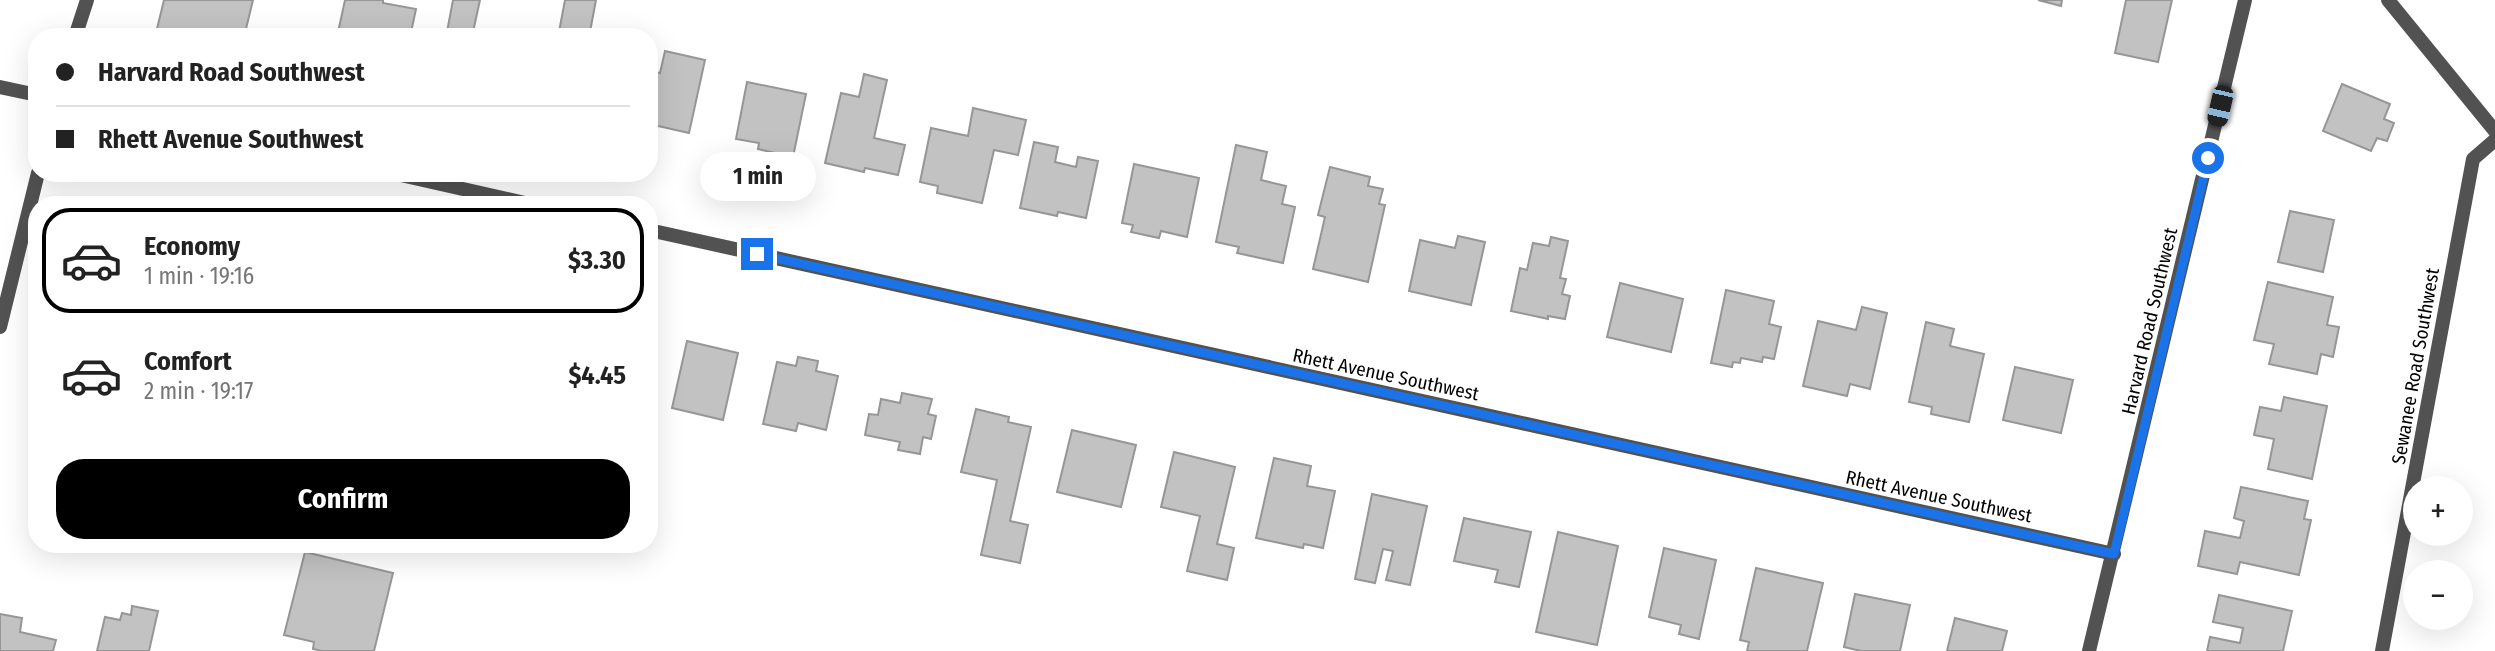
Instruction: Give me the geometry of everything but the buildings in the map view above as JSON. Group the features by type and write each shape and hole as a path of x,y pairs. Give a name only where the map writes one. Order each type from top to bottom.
{"street":[{"path":"78,28 87,0"},
{"name":"Harvard Road Southwest","path":"2089,651 2245,0"},
{"path":"2388,0 2495,131"},
{"path":"0,87 28,93"},
{"name":"Sewanee Road Southwest","path":"2382,651 2473,159 2495,140"},
{"path":"432,182 494,196"},
{"path":"0,327 28,214"},
{"name":"Rhett Avenue Southwest","path":"658,232 2114,554"}],"route":[{"path":"757,254 2114,554 2208,158"}]}
